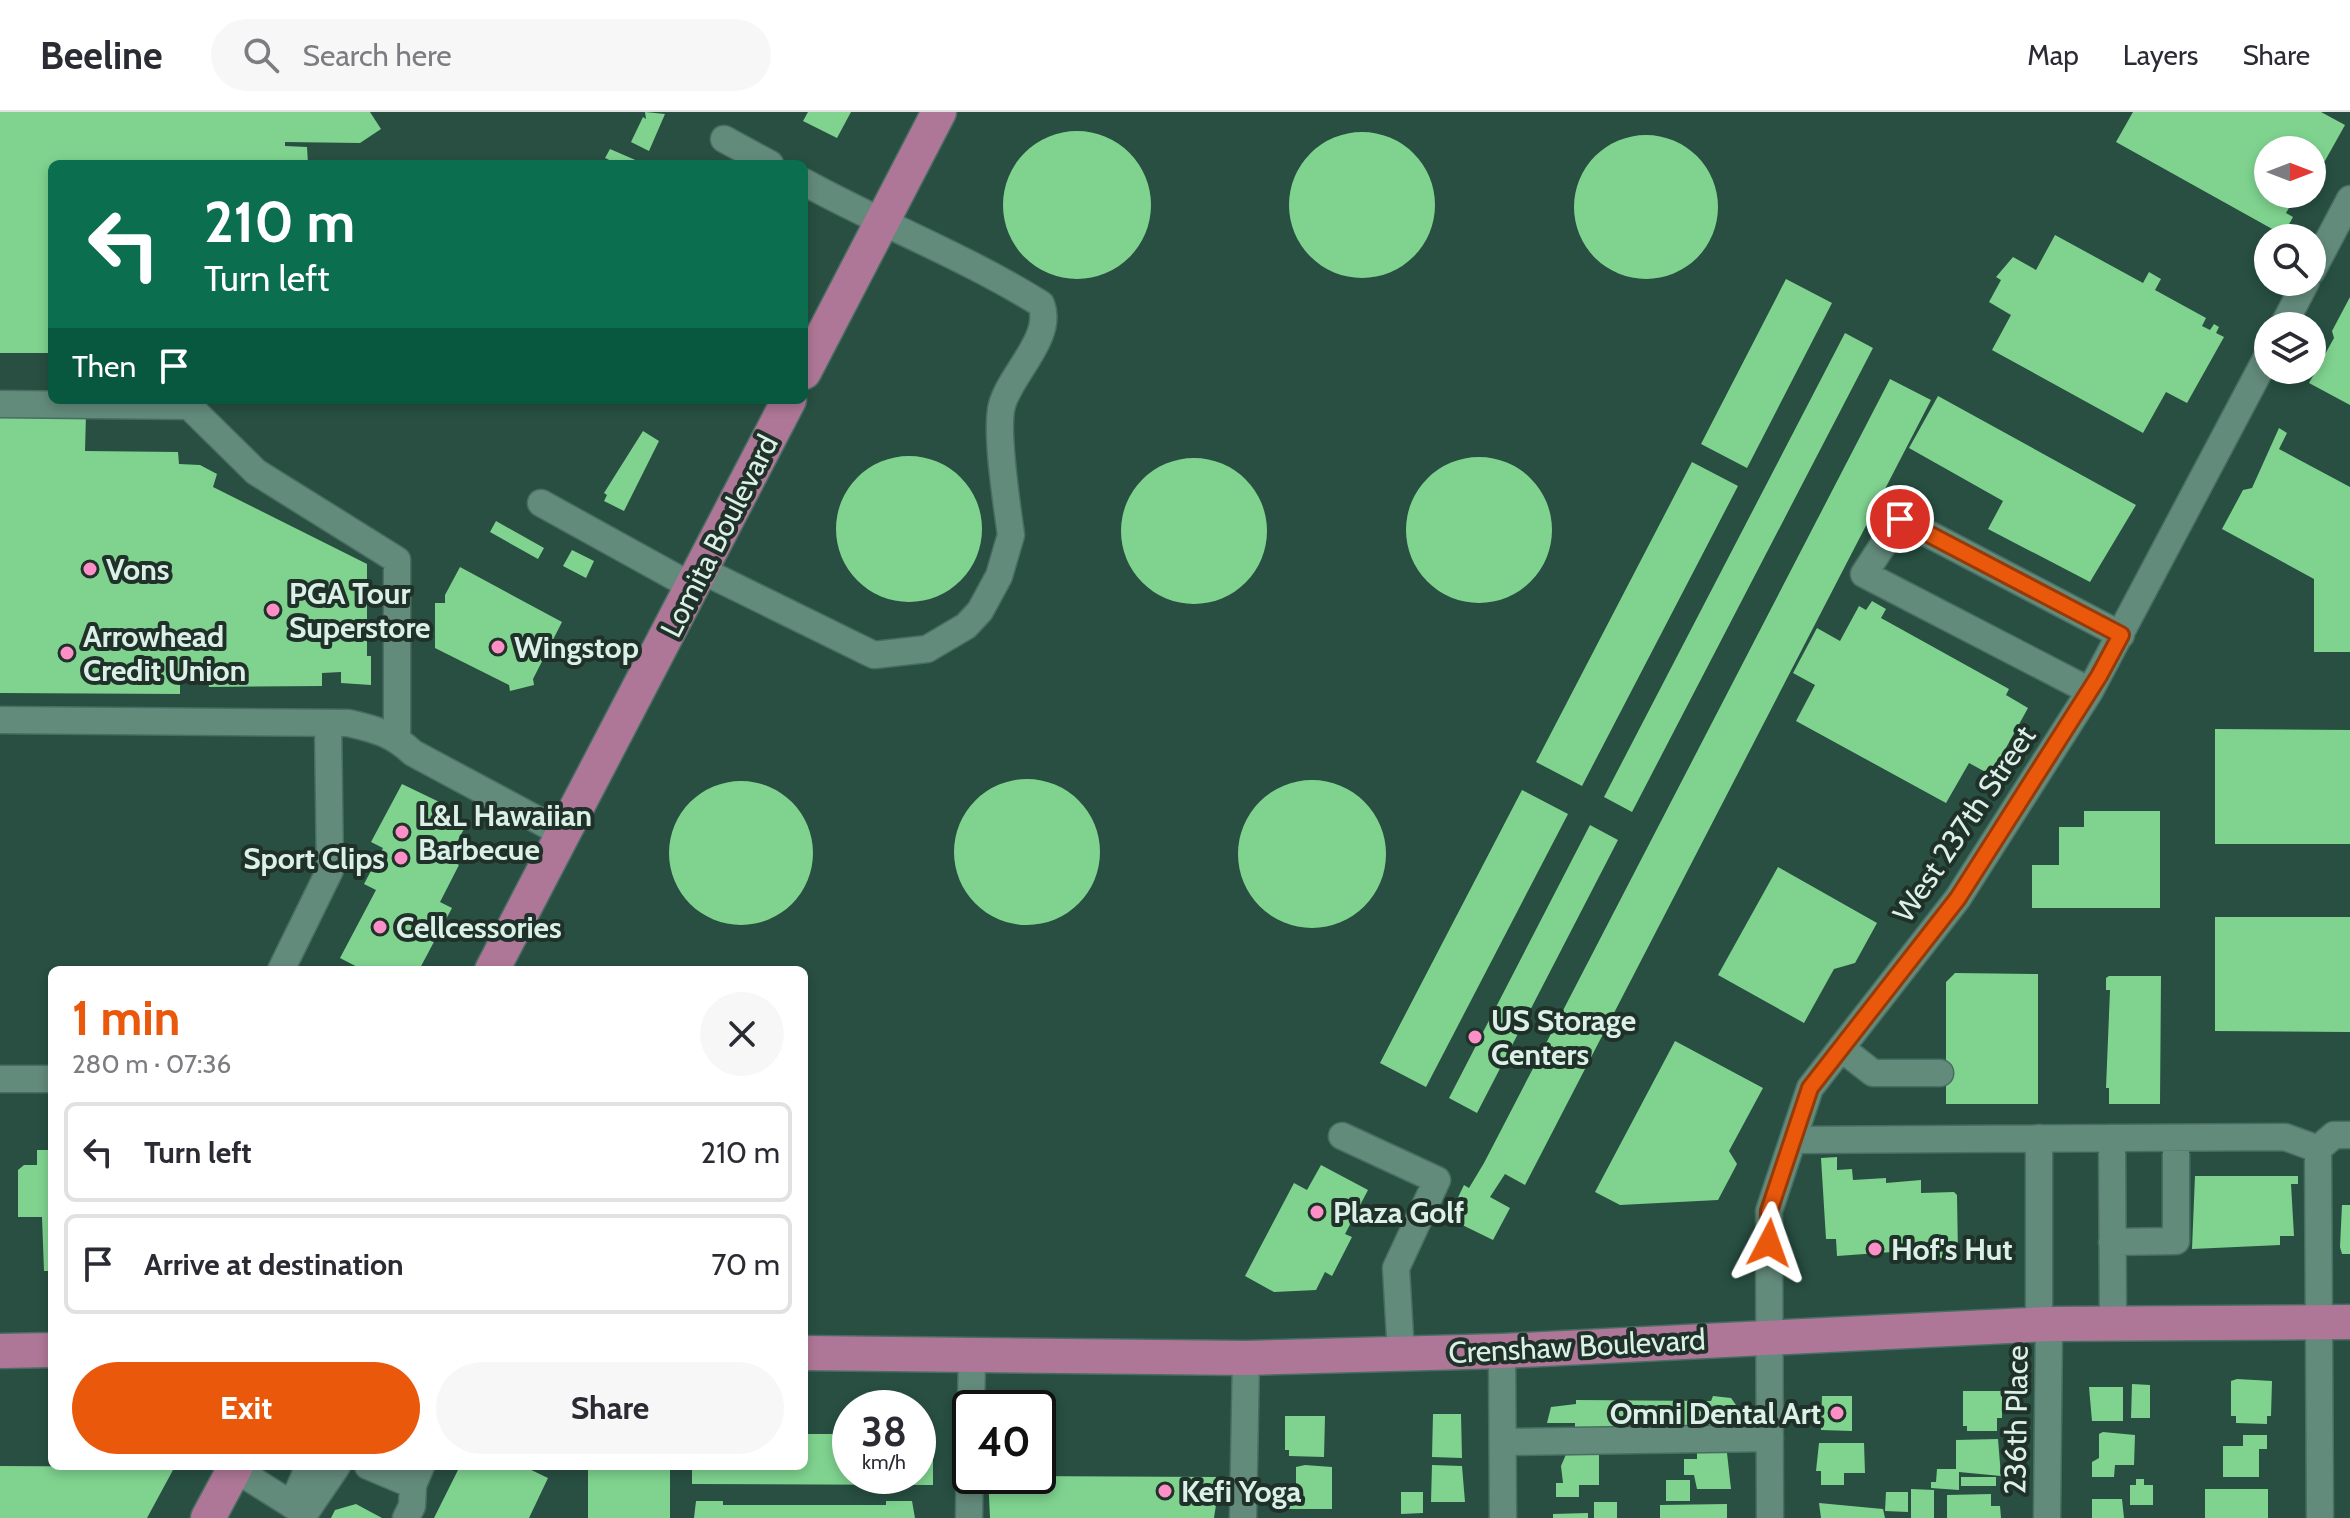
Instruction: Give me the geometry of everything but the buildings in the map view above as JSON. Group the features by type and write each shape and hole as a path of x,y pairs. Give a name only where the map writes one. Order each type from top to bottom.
{"main road":[{"path":"808,364 939,112"},
{"name":"Lomita Boulevard","path":"494,966 787,404"},
{"name":"Crenshaw Boulevard","path":"808,1353 1246,1358 1502,1351 2044,1324 2335,1322"},
{"path":"0,1351 48,1350"},
{"path":"208,1518 233,1470"}],"street":[{"path":"724,139 763,160"},
{"path":"541,503 697,579 874,655 927,649 966,626 980,611 999,576 1011,535 1001,407 1017,371 1041,334 1045,314 1041,304 984,269 881,224 808,184"},
{"path":"2326,246 2349,205"},
{"name":"West 237th Street","path":"1770,1518 1769,1211 1810,1088 1958,898 2090,691 2254,382"},
{"path":"0,404 189,406 256,472 397,560 397,737"},
{"path":"2090,691 1864,574 1900,519 2121,635"},
{"path":"0,720 328,723 374,728 397,737 413,753 564,834"},
{"path":"283,966 330,870 328,723"},
{"path":"1841,1048 1873,1073 1940,1073"},
{"path":"0,1079 48,1079"},
{"path":"2318,1149 2334,1135 2350,1135"},
{"path":"1342,1136 1437,1180 1396,1268 1401,1354"},
{"path":"1793,1140 2285,1137 2318,1149"},
{"name":"236th Place","path":"2039,1138 2047,1518"},
{"path":"2112,1138 2113,1323"},
{"path":"2112,1242 2176,1241 2176,1138"},
{"path":"2318,1149 2335,1322 2320,1518"},
{"path":"1502,1351 1503,1518"},
{"path":"971,1390 972,1355"},
{"path":"1243,1518 1246,1358"},
{"path":"1503,1442 1770,1438"},
{"path":"239,1470 297,1512"},
{"path":"297,1512 308,1470"},
{"path":"297,1512 334,1470"},
{"path":"388,1470 417,1476 412,1506 406,1518"},
{"path":"969,1494 969,1518"}],"place":[{"name":"Vons","path":"90,569"},
{"name":"PGA Tour Superstore","path":"273,610"},
{"name":"Wingstop","path":"498,647"},
{"name":"Arrowhead Credit Union","path":"67,653"},
{"name":"L&L Hawaiian Barbecue","path":"402,832"},
{"name":"Sport Clips","path":"401,858"},
{"name":"Cellcessories","path":"380,927"},
{"name":"US Storage Centers","path":"1475,1037"},
{"name":"Plaza Golf","path":"1317,1212"},
{"name":"Hof's Hut","path":"1875,1249"},
{"name":"Omni Dental Art","path":"1837,1413"},
{"name":"Kefi Yoga","path":"1165,1491"}],"route":[{"path":"1769,1243 1769,1211 1810,1088 1958,898 2099,676 2121,635 1900,519"}]}
